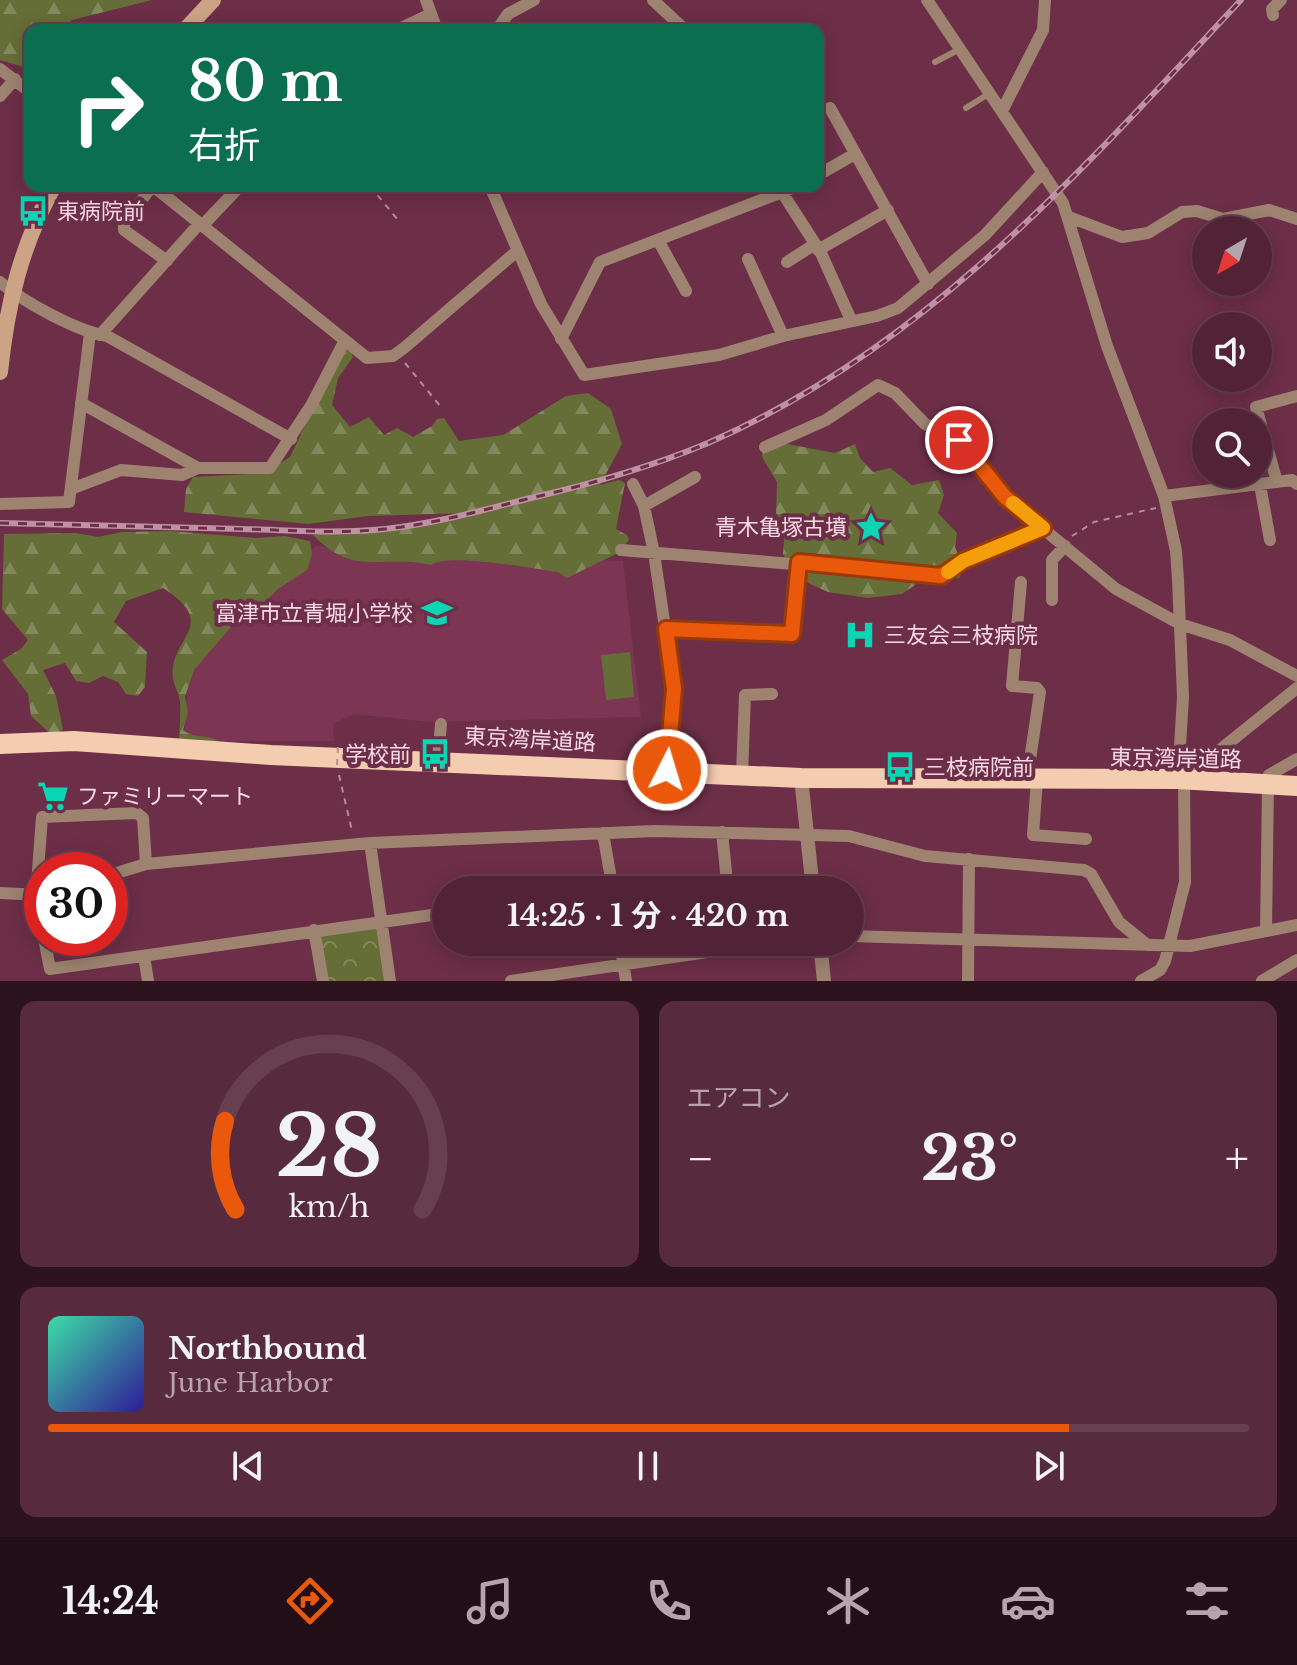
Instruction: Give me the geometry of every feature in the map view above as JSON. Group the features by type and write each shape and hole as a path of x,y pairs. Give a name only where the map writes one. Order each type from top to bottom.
{"highway":[{"name":"東京湾岸道路","path":"0,744 74,741 271,755 438,759 801,778 1184,779 1297,786"}],"main road":[{"path":"191,24 213,0"},
{"path":"0,372 5,288 51,192"}],"street":[{"path":"426,0 435,24"},
{"path":"507,24 508,14 534,0"},
{"path":"653,0 679,24"},
{"path":"927,0 1043,172 1069,217 1107,346 1165,501 1176,551 1183,697 1185,882 1160,970 1141,981"},
{"path":"1002,111 1038,43 1046,12 1045,0"},
{"path":"1273,15 1272,9 1281,0"},
{"path":"410,24 431,14"},
{"path":"0,69 24,87"},
{"path":"0,96 15,79"},
{"path":"830,108 928,284"},
{"path":"824,172 855,154"},
{"path":"494,192 516,252 561,339 584,375 719,355 783,336 877,316 898,308 985,235 1043,172"},
{"path":"148,192 124,224 124,230 167,261"},
{"path":"159,192 367,358 376,359 397,352 516,252"},
{"path":"0,504 69,502 81,403 95,334 234,192"},
{"path":"561,339 600,262 775,192"},
{"path":"781,192 816,247 844,299 851,320"},
{"path":"787,262 888,210"},
{"path":"1069,217 1122,237 1148,233 1182,212 1197,211 1223,219 1269,210 1297,219"},
{"path":"658,240 686,291"},
{"path":"748,259 783,336"},
{"path":"5,288 291,439"},
{"path":"71,489 121,470 182,475 198,468 270,468 291,439 344,342"},
{"path":"765,447 826,420 878,385 895,393 925,424 959,440 1005,497 1116,589 1180,624 1230,640 1297,676"},
{"path":"1277,482 1256,407 1297,396"},
{"path":"81,403 198,468"},
{"path":"644,506 695,477"},
{"path":"1272,483 1292,480 1297,484"},
{"path":"633,484 644,506 654,553 674,689 667,770"},
{"path":"1165,501 1242,488"},
{"path":"1261,488 1270,540"},
{"path":"621,550 799,562 941,576 963,561 1043,528"},
{"path":"1052,600 1052,560 1063,544"},
{"path":"666,629 792,634 799,562"},
{"path":"1021,582 1012,686 1040,692 1032,780 1033,835 1086,839"},
{"path":"1184,779 1297,688"},
{"path":"742,775 745,695 772,694"},
{"path":"438,759 441,724"},
{"path":"1266,931 1266,784 1269,775 1297,759"},
{"path":"801,778 811,876"},
{"path":"41,852 42,817 137,813 143,818 146,864"},
{"path":"722,832 726,876"},
{"path":"128,870 146,864 370,843 603,833 722,832 849,836 925,856 1084,870 1091,874 1119,922 1147,945"},
{"path":"603,833 611,876"},
{"path":"370,843 390,981"},
{"path":"968,981 969,859"},
{"path":"0,893 24,895"},
{"path":"47,956 50,969 432,915"},
{"path":"864,936 1190,946 1297,925"},
{"path":"314,930 323,981"},
{"path":"144,956 148,981"},
{"path":"622,956 626,981"},
{"path":"511,981 687,956"},
{"path":"821,956 824,981"},
{"path":"1262,981 1297,960"}],"lane":[{"path":"935,62 960,49"},
{"path":"966,108 990,93"}],"path":[{"path":"375,192 398,220"},
{"path":"397,352 441,407"},
{"path":"1063,544 1094,522 1165,501"},
{"path":"338,746 337,765 354,840"}],"shaded area":[{"name":"富津市立青堀小学校","path":"316,546 623,561 641,717 430,722 354,714 333,724 334,741 184,741 189,666"}],"green space":[{"path":"0,0 152,0 72,20 68,24 24,24 24,67 0,60"},
{"path":"341,350 351,351 353,357 338,378 332,405 350,427 369,417 384,435 397,428 413,437 432,426 437,419 444,418 459,441 503,435 566,396 588,393 611,409 622,444 600,485 619,480 625,483 616,529 627,535 629,540 618,553 567,578 558,572 472,561 440,561 431,565 356,561 328,548 313,535 442,522 467,513 368,516 308,524 184,512 186,489 193,477 250,474 271,469 290,457"},
{"path":"777,442 835,453 855,444 860,458 873,472 890,468 912,485 939,480 944,495 938,513 957,533 955,547 964,568 959,578 921,581 902,594 868,598 828,592 795,577 783,554 785,528 776,513 777,482 762,457 763,446"},
{"path":"170,531 256,538 285,536 310,541 312,554 307,570 278,589 250,617 230,628 194,670 185,697 188,712 183,730 220,743 179,745 180,702 173,678 174,664 191,622 189,612 180,601 163,588 126,601 114,622 147,652 145,687 138,696 126,694 118,682 103,676 89,683 76,681 65,663 43,670 56,696 63,729 54,737 31,716 28,694 2,660 21,649 28,640 2,609 4,534 76,533 98,537 122,532"},
{"path":"630,652 634,697 606,700 601,655"},
{"path":"374,926 379,931 385,981 328,981 319,938 323,934"}],"railway":[{"path":"0,523 314,531 385,529 422,524 576,487 708,443 787,404 861,358 931,306 997,250 1060,190 1241,0"}],"slow traffic":[{"path":"948,572 963,561 1043,528 1013,503"}],"place":[{"name":"東病院前","path":"33,211"},
{"name":"青木亀塚古墳","path":"871,527"},
{"name":"富津市立青堀小学校","path":"437,613"},
{"name":"三友会三枝病院","path":"860,635"},
{"name":"学校前","path":"435,754"},
{"name":"三枝病院前","path":"900,767"},
{"name":"ファミリーマート","path":"53,796"}],"route":[{"path":"667,770 674,689 666,629 792,634 799,562 941,576 963,561 1043,528 1005,497 959,440"}]}
